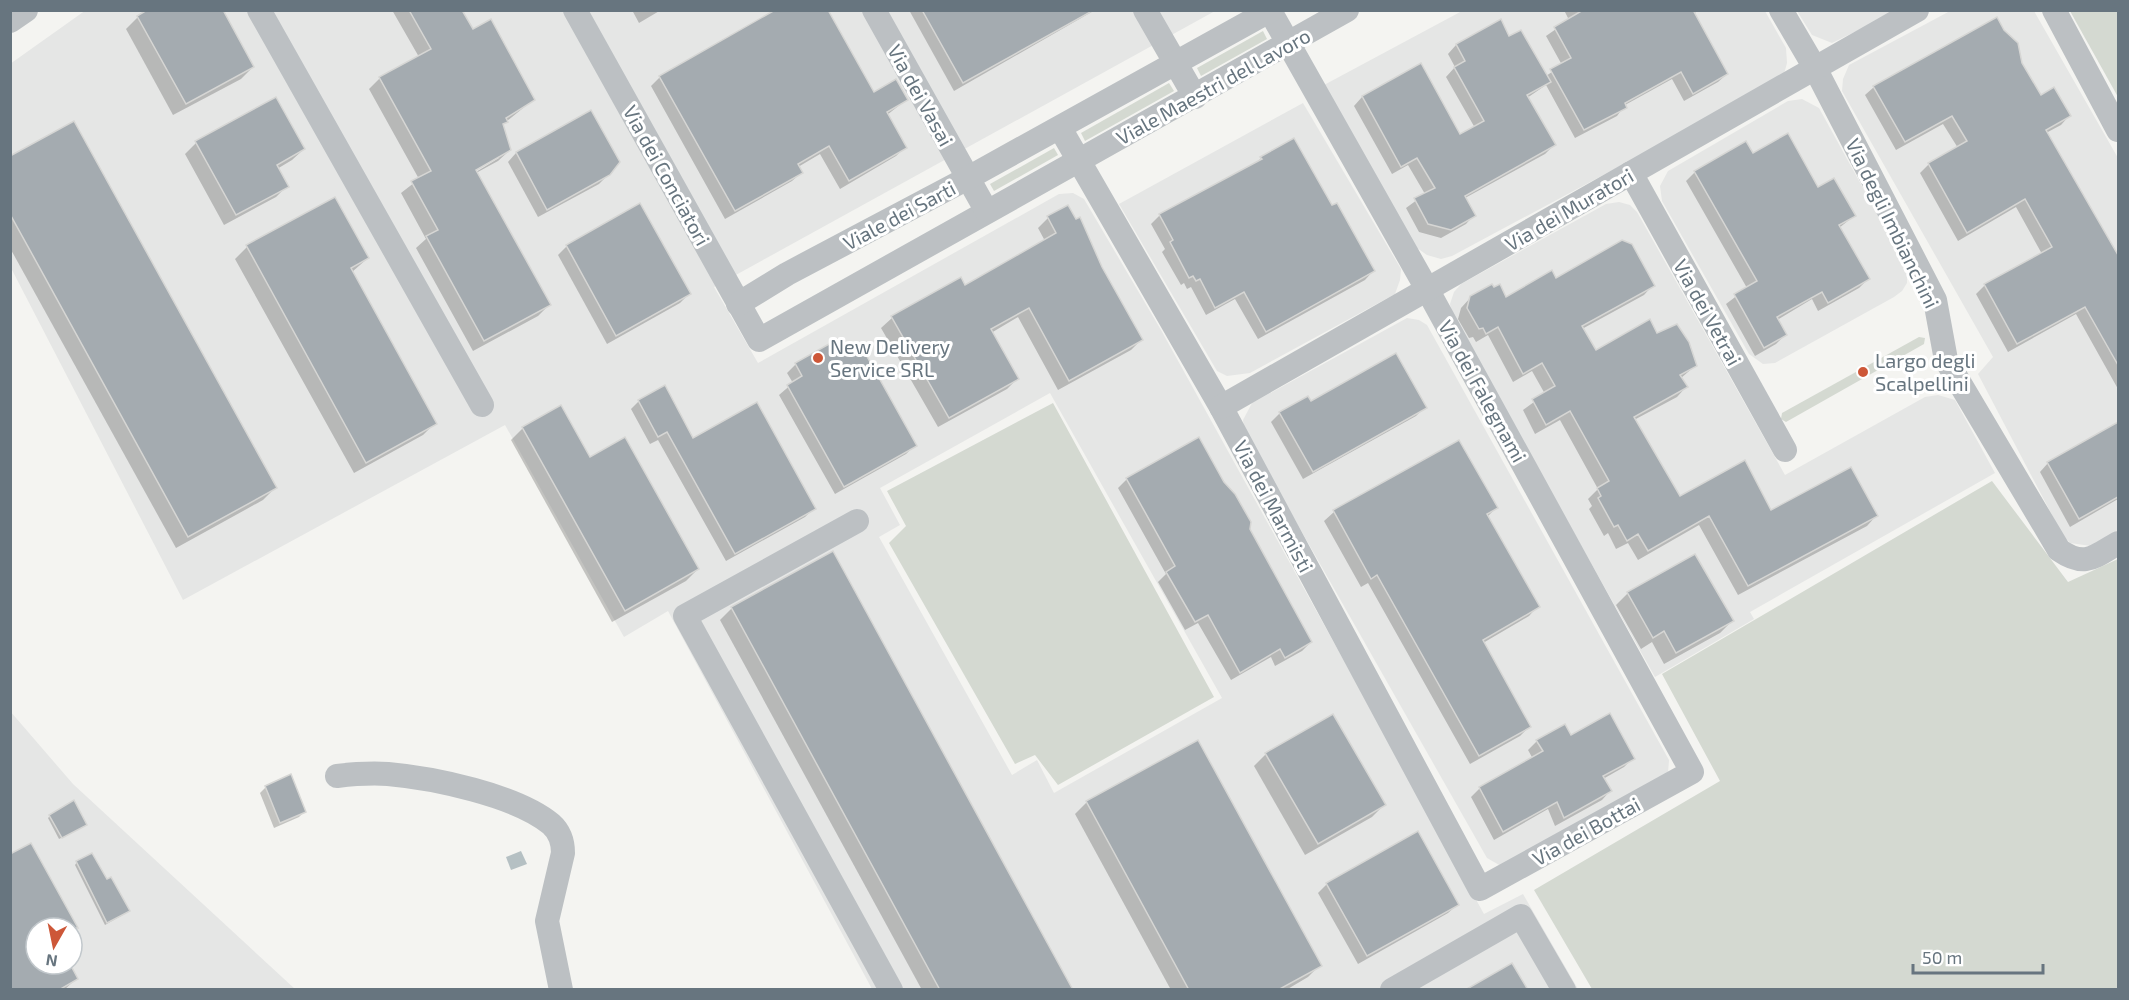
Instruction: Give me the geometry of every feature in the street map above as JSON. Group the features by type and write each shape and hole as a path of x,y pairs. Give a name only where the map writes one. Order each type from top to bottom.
{"street":[{"path":"10,21 26,10"},
{"path":"259,10 482,405"},
{"name":"Via dei Conciatori","path":"575,10 759,340"},
{"name":"Via dei Vasai","path":"874,10 986,210"},
{"path":"1145,10 1195,97"},
{"name":"Viale Maestri del Lavoro","path":"1078,161 1347,10"},
{"name":"Via degli Imbianchini","path":"1781,10 1815,68 1935,300 1946,360 2059,550 2071,559 2089,560 2118,543"},
{"name":"Via dei Muratori","path":"1221,407 1917,10"},
{"path":"2054,10 2118,130"},
{"name":"Viale Maestri del Lavoro","path":"1060,128 1270,11"},
{"name":"Via dei Falegnami","path":"1270,11 1427,289 1692,772"},
{"name":"Viale dei Sarti","path":"738,304 787,274 1060,128"},
{"name":"Via dei Marmisti","path":"1060,128 1221,407 1480,889"},
{"name":"Viale dei Sarti","path":"759,340 986,210 1078,161"},
{"name":"Via dei Vetrai","path":"1631,173 1785,450"},
{"path":"857,521 685,616 891,990"},
{"name":"Via dei Bottai","path":"1480,889 1692,772"},
{"path":"337,776 386,774 447,784 500,800 551,825 563,842 563,853 547,921 561,990"},
{"path":"1392,990 1521,916 1564,990"}],"shaded area":[{"path":"86,10 1215,11 714,287 758,363 1059,194 1073,193 1084,199 1161,330 1484,914 1523,894 1578,989 872,989 668,611 624,637 505,425 183,600 11,268 10,64","holes":["1050,393 1222,698 1054,793 1037,760 1012,775 879,537 900,525 880,488"]},
{"path":"1462,11 1765,11 1786,48 1787,63 1784,74 1689,129 1452,256 1441,259 1427,255 1417,248 1324,85"},
{"path":"1797,11 1897,11 1832,43 1812,35"},
{"path":"1950,11 2034,11 2118,158 2118,530 2091,546 2070,543 2062,534 1978,374 1993,357 1842,91 1843,79 1849,65"},
{"path":"2070,11 2118,11 2118,97"},
{"path":"1263,31 1267,39 1201,76 1197,68"},
{"path":"1169,83 1174,91 1085,141 1081,133"},
{"path":"1802,99 1819,108 1907,268 1907,283 1894,297 1775,363 1763,364 1749,354 1662,201 1660,186 1668,171 1788,101"},
{"path":"1303,103 1401,269 1400,280 1395,294 1250,373 1227,376 1217,371 1119,204"},
{"path":"1054,148 1058,155 994,191 990,184"},
{"path":"1619,202 1630,205 1637,212 1785,475 1925,397 1938,395 1955,400 1995,473 1750,612 1754,619 1655,677 1452,316 1450,304 1454,292 1461,284 1606,204"},
{"path":"1407,318 1419,320 1427,325 1669,760 1668,773 1501,866 1487,858 1244,430 1243,420 1252,403"},
{"path":"1919,337 1925,338 1924,344 1786,422 1781,419 1782,413"},
{"path":"1053,403 1214,697 1058,785 1035,755 1015,764 889,543 906,526 887,491"},
{"path":"1992,481 2068,582 2118,559 2118,989 1592,989 1534,890 1720,781 1662,674"},
{"path":"10,711 73,784 295,989 11,989"},
{"path":"521,851 527,864 511,870 506,857"}],"building":[{"path":"147,10 223,10 254,67 186,104 137,16"},
{"path":"409,10 462,10 473,29 491,19 535,100 506,118 508,122 503,124 511,150 476,170 551,305 484,341 426,236 438,230 411,181 431,171 379,77 431,49"},
{"path":"775,10 828,10 874,92 896,79 908,100 887,112 907,148 849,181 829,146 798,164 803,173 735,211 659,76"},
{"path":"922,10 1094,10 963,83"},
{"path":"1583,10 1693,10 1728,74 1693,94 1681,72 1625,103 1627,108 1584,130 1550,69 1571,58 1554,27"},
{"path":"1997,17 2004,30 2018,43 2022,63 2041,95 2054,87 2071,116 2046,130 2118,255 2118,365 2085,307 2017,344 1984,284 2052,247 2025,199 1967,233 1928,163 1967,141 1952,116 1905,142 1873,86"},
{"path":"1501,19 1509,36 1521,30 1551,82 1527,95 1556,145 1465,196 1476,216 1451,230 1428,224 1414,198 1435,188 1417,158 1401,167 1362,96 1421,63 1460,134 1484,121 1454,67 1465,61 1456,44"},
{"path":"276,97 305,149 277,165 289,187 236,215 195,141"},
{"path":"591,110 620,162 610,175 547,210 516,152"},
{"path":"74,121 277,488 188,537 10,214 10,156"},
{"path":"1788,133 1818,187 1834,178 1856,216 1839,225 1870,279 1828,303 1822,292 1777,317 1787,335 1764,348 1734,294 1757,281 1694,171 1746,141 1753,153"},
{"path":"1294,138 1332,205 1337,203 1375,271 1266,332 1244,292 1215,308 1200,279 1196,281 1193,276 1189,278 1170,242 1173,240 1159,214 1262,159 1260,157"},
{"path":"335,197 369,258 351,268 437,424 366,463 246,245"},
{"path":"640,203 691,294 616,336 566,245"},
{"path":"1068,205 1076,219 1080,217 1102,267 1143,340 1069,381 1029,308 991,329 1019,379 949,418 891,316 961,277 965,285 1056,233 1047,216"},
{"path":"1622,240 1632,244 1655,286 1582,326 1596,350 1650,319 1657,333 1677,324 1689,342 1697,366 1680,375 1688,387 1634,417 1680,496 1745,460 1771,510 1851,467 1878,516 1748,586 1709,516 1648,551 1638,534 1627,541 1618,525 1614,527 1598,498 1601,496 1597,488 1609,481 1570,411 1546,425 1532,399 1555,386 1542,363 1523,374 1498,327 1486,334 1483,328 1479,329 1467,308 1470,296 1492,284 1494,287 1500,284 1506,297 1552,270 1556,278"},
{"path":"838,339 845,352 860,344 917,446 844,487 787,385 802,376 795,363"},
{"path":"1396,353 1427,408 1313,472 1279,412 1308,396 1311,401"},
{"path":"665,385 693,438 757,402 816,509 735,554 667,432 658,437 638,400"},
{"path":"561,405 590,457 625,437 699,569 625,611 522,427"},
{"path":"2118,422 2118,497 2079,519 2047,462"},
{"path":"1199,437 1224,482 1235,494 1251,522 1250,529 1312,642 1285,658 1280,649 1240,673 1208,615 1195,622 1166,572 1175,566 1126,478"},
{"path":"1459,440 1498,508 1487,514 1540,607 1483,640 1531,727 1479,756 1377,575 1371,579 1333,510"},
{"path":"833,551 1073,990 940,990 731,607"},
{"path":"1695,554 1734,621 1676,653 1664,631 1653,638 1627,592"},
{"path":"1610,713 1635,759 1603,776 1612,791 1564,818 1557,802 1503,832 1479,787 1543,751 1536,740 1565,724 1571,735"},
{"path":"1333,714 1386,805 1318,844 1265,753"},
{"path":"1198,740 1322,966 1278,990 1189,990 1086,801"},
{"path":"291,774 306,812 280,823 265,786"},
{"path":"74,800 87,825 62,838 49,815"},
{"path":"1418,831 1459,905 1367,956 1326,883"},
{"path":"31,843 71,916 24,916 24,976 76,976 78,979 59,990 10,990 10,854"},
{"path":"92,853 107,879 111,877 130,911 107,923 76,861"},
{"path":"1512,963 1528,990 1465,990"}],"place":[{"name":"New Delivery Service SRL","path":"818,358"},
{"name":"Largo degli Scalpellini","path":"1863,372"}]}
